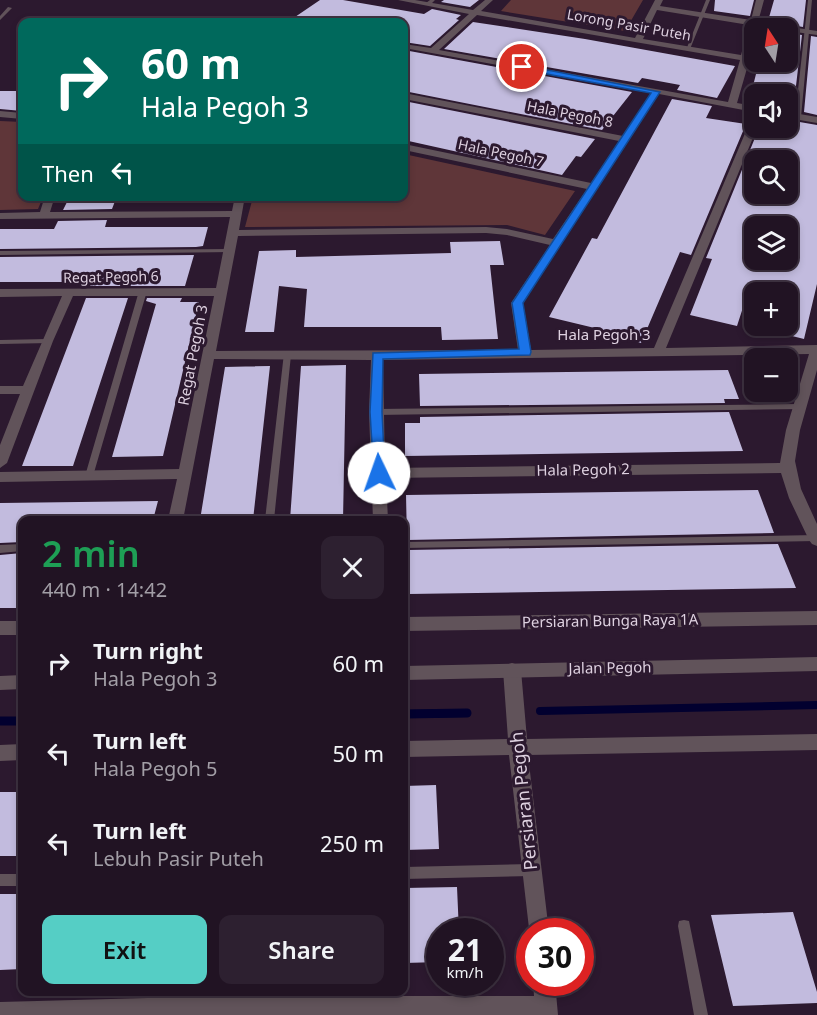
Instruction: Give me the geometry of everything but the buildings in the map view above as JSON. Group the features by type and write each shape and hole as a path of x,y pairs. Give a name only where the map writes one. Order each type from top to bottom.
{"street":[{"name":"Lorong Pasir Puteh","path":"402,0 430,2 638,41 744,58"},
{"path":"433,51 489,0"},
{"path":"756,18 760,0"},
{"path":"638,41 658,4 703,15 744,21"},
{"path":"798,30 817,33"},
{"path":"408,47 744,107"},
{"path":"732,105 744,65"},
{"path":"525,352 518,303 555,243 656,92"},
{"name":"Hala Pegoh 8","path":"408,97 626,139"},
{"path":"0,114 18,116"},
{"path":"798,117 817,120"},
{"path":"659,351 748,138"},
{"name":"Hala Pegoh 7","path":"408,148 593,187"},
{"path":"44,215 48,201"},
{"name":"Regat Pegoh 3","path":"177,516 211,355 239,201"},
{"path":"0,216 236,214"},
{"path":"233,233 486,230 507,232 555,243"},
{"name":"Regat Pegoh 6","path":"0,293 222,292"},
{"path":"0,463 47,341 69,293"},
{"path":"817,350 800,407 787,468 792,488 817,539"},
{"name":"Hala Pegoh 3","path":"211,355 377,356 525,352 817,350"},
{"path":"377,356 376,412 380,516"},
{"path":"0,390 28,390"},
{"name":"Hala Pegoh 2","path":"379,473 787,468"},
{"path":"0,477 186,474"},
{"name":"Persiaran Bunga Raya 1A","path":"408,624 817,618"},
{"path":"0,628 18,628"},
{"name":"Jalan Pegoh","path":"408,673 817,664"},
{"name":"Persiaran Pegoh","path":"512,670 536,918"},
{"path":"0,683 18,682"},
{"path":"408,749 817,742"},
{"path":"0,753 18,752"},
{"path":"0,1012 547,1011 545,996"}],"lane":[{"path":"688,49 708,0"},
{"path":"798,84 810,0"},
{"path":"0,7 10,8 0,19"},
{"path":"0,253 230,251"},
{"path":"88,476 143,291"},
{"path":"0,342 47,341"},
{"path":"269,516 287,355"},
{"path":"376,412 800,407"},
{"path":"408,545 817,539"},
{"path":"0,549 18,548"},
{"path":"408,873 531,870"},
{"path":"0,880 18,880"},
{"path":"684,926 701,1015"}],"shaded area":[{"path":"511,0 643,0 625,31 501,11"},
{"path":"0,121 18,122 18,201 41,201 38,209 0,210"},
{"path":"408,155 575,191 545,235 507,225 245,227 252,201 408,201"}],"waterway":[{"path":"540,711 817,705"},
{"path":"408,714 467,713"},
{"path":"0,721 18,721"}],"route":[{"path":"379,473 376,412 377,356 525,352 518,303 555,243 656,92 522,67"}]}
